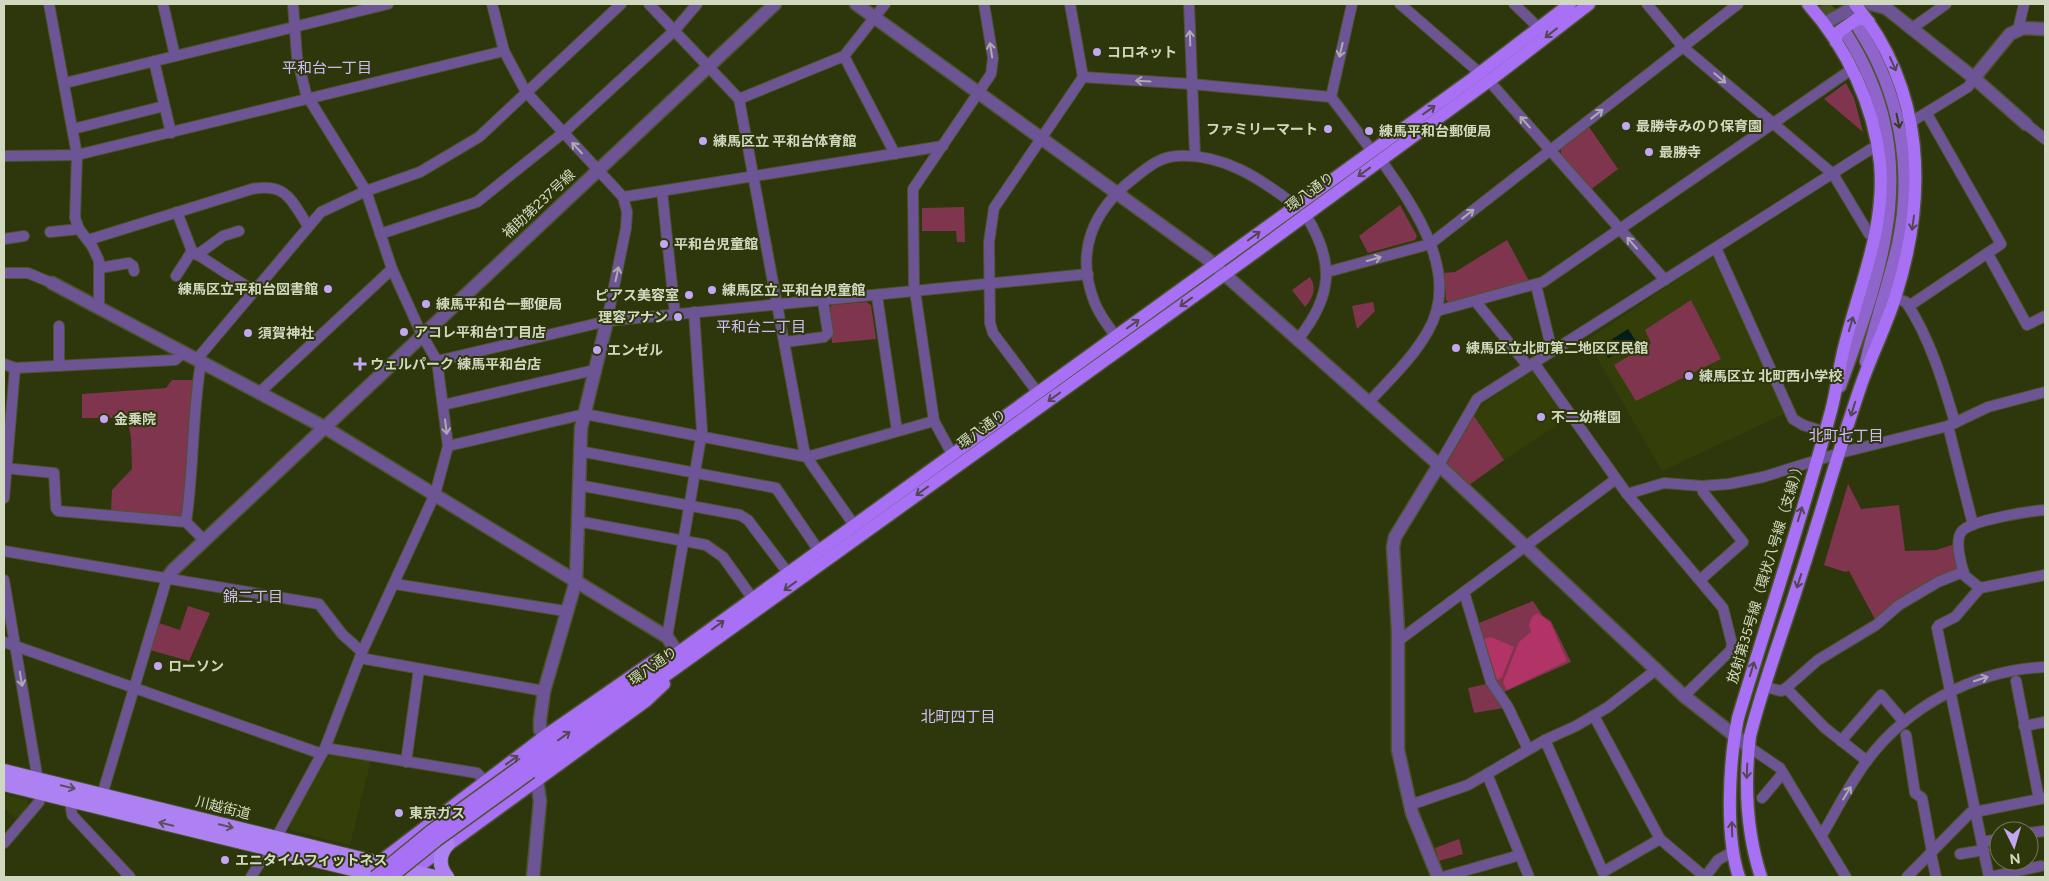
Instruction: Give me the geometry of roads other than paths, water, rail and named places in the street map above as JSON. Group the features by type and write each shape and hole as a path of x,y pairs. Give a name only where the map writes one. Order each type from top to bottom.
{"highway":[{"name":"川越街道","path":"4,771 70,800 272,844 377,863 407,874 434,877"},
{"name":"川越街道","path":"4,784 40,786 102,795 272,844 330,865 368,876 385,877"},
{"path":"447,877 440,860 442,851 448,844"},
{"path":"330,865 338,877"}],"main road":[{"name":"環八通り","path":"1485,77 1539,28 1570,4"},
{"name":"環八通り","path":"682,658 753,599 952,454 1215,265 1301,210 1485,77 1590,4"},
{"path":"1808,4 1825,24 1853,32 1886,50 1897,73 1911,122 1917,170 1916,199 1910,240 1895,298 1860,387"},
{"path":"1832,407 1874,286 1887,233 1891,196 1891,168 1884,118 1853,32 1857,4"},
{"path":"1761,877 1753,848 1746,803 1749,747 1765,687 1860,387 1873,330 1898,244 1904,203 1905,174 1901,139 1892,98 1878,62 1853,32"},
{"name":"放射第35号線（環状八号線（支線））","path":"1739,877 1732,852 1731,797 1734,738 1740,709 1825,432 1832,407 1844,345 1864,280 1875,235 1880,194 1878,148 1868,106 1852,69 1853,32"},
{"name":"環八通り","path":"391,877 432,844 682,658 1226,274 1301,210"},
{"path":"368,876 377,863 544,736 656,659 682,658"},
{"name":"環八通り","path":"368,876 431,831 531,772"},
{"path":"407,874 466,830 531,772"},
{"path":"445,810 441,819 445,830 451,833 466,830"}],"street":[{"path":"49,4 77,155 75,218 79,229 97,254 100,309"},
{"path":"163,4 175,56"},
{"path":"251,877 272,844 323,751 361,655 435,494 448,446 437,361 422,335 392,269 366,191 308,99 297,57 293,4"},
{"path":"65,83 388,4"},
{"path":"492,4 504,51 526,92 623,197 627,212 626,228 596,372 585,414 579,451 576,581 565,611 544,691 540,720 540,730 544,736"},
{"path":"186,522 192,487 199,361 308,226 321,212 366,191 420,172 480,137 621,4"},
{"path":"649,4 739,99 807,456 854,525"},
{"path":"380,234 477,202 563,133 674,31 697,4"},
{"name":"補助第237号線","path":"168,578 204,540 774,4"},
{"path":"856,4 1042,137 1226,274 1439,465 1657,668 1684,696 1734,738 1780,768 1822,834 1846,877"},
{"path":"739,99 844,56 885,4"},
{"path":"952,454 934,421 915,292 913,189 991,74 993,63 984,4"},
{"path":"1038,393 993,333 990,323 989,242 994,208 1084,77 1070,4"},
{"path":"1188,4 1195,156"},
{"path":"1331,97 1352,4"},
{"path":"1400,4 1485,77 1665,280"},
{"path":"1514,4 1539,28"},
{"path":"1647,4 1683,47 1833,174 1869,234 1875,235"},
{"path":"1327,272 1430,244 1738,4"},
{"path":"1825,24 1857,4"},
{"path":"1871,4 1886,8 1974,78 2045,139"},
{"path":"1911,29 1946,4"},
{"path":"1911,122 1927,114 1968,87 2000,45 2018,30 2024,4"},
{"path":"2018,30 2045,29"},
{"path":"4,156 77,155 504,51"},
{"path":"844,56 895,154"},
{"path":"154,62 171,133"},
{"path":"1437,311 1536,285 1620,230 1852,69"},
{"path":"1084,77 1192,84 1331,97 1409,200 1430,244 1439,280 1437,311 1421,343 1369,402"},
{"path":"72,129 164,106"},
{"path":"1908,306 2000,246 1927,114"},
{"path":"623,197 943,146"},
{"path":"1438,877 1410,805 1397,744 1398,641 1393,542 1476,399 1871,149 1878,148"},
{"path":"1116,337 1093,301 1088,274 1087,250 1089,234 1117,192 1157,161 1173,156 1195,156 1220,162 1251,173 1301,210 1322,244 1327,272 1323,298 1319,309 1298,338"},
{"path":"88,240 269,186 286,193 308,226"},
{"path":"662,191 675,314"},
{"path":"177,212 194,253 254,291"},
{"path":"50,232 79,229"},
{"path":"176,276 194,253 223,236 238,231"},
{"path":"4,238 24,236"},
{"path":"1716,248 1793,419 1803,425 1825,432"},
{"path":"1988,254 2027,325 2045,316"},
{"path":"99,268 129,263 133,266 134,271"},
{"path":"260,392 392,269"},
{"path":"4,273 28,273 52,283 324,427 667,637 682,658"},
{"path":"437,361 607,321 1088,274"},
{"path":"1536,285 1552,351"},
{"path":"877,296 897,431"},
{"path":"1895,298 1902,299 1908,306 1938,369 1952,424 1973,525"},
{"path":"785,342 824,337 828,333 823,301"},
{"path":"1476,302 1531,364 1627,494 1723,608 1732,644 1731,650 1684,696"},
{"path":"667,637 701,437 694,312"},
{"path":"59,326 59,366"},
{"path":"4,364 15,368 175,360 183,353"},
{"path":"4,498 5,468 15,368"},
{"path":"443,405 590,371 596,372"},
{"path":"1627,494 1664,483 1702,486 1729,484 1756,478 1840,453 1952,424 1988,407 2045,392"},
{"path":"448,446 585,414 807,456 934,421"},
{"path":"579,451 776,488 819,551"},
{"path":"5,468 54,473 56,508 58,511 186,522 204,540"},
{"path":"1398,641 1616,478"},
{"path":"578,485 740,515 748,520 788,573"},
{"path":"1700,580 1743,542 1703,492 1702,486"},
{"path":"1980,588 1965,577 1963,572 1958,540 1962,530 1973,525 2026,511 2045,510"},
{"path":"577,521 706,545 718,552 753,599"},
{"path":"4,551 319,604 361,655 419,669 544,691"},
{"path":"1765,687 1781,691 1818,660 1876,625 1898,605 1938,582 1963,572"},
{"path":"2041,866 1990,877 1938,626 1955,617 1980,588 2045,575"},
{"path":"102,795 168,578"},
{"path":"4,580 40,786 39,802 4,843"},
{"path":"395,584 565,611"},
{"path":"1464,592 1491,682 1508,707 1528,749"},
{"path":"4,642 323,751 477,773 484,780"},
{"path":"1822,834 1867,761 1880,745 1904,722 1951,690 1998,673 2045,667"},
{"path":"1410,805 1468,785 1528,749 1594,716 1657,668"},
{"path":"406,762 419,669"},
{"path":"1907,877 1970,814 1976,811 2042,798 2024,726 2016,681"},
{"path":"1786,688 1841,741 1867,761"},
{"path":"1841,741 1881,695 1904,722"},
{"path":"1594,716 1660,839 1705,877 1718,860 1732,852"},
{"path":"2024,726 2045,722"},
{"path":"1906,735 1915,792 1922,798 1931,853 1937,871"},
{"path":"1545,740 1604,872 1660,839"},
{"path":"531,772 540,801 533,877"},
{"path":"1762,798 1783,773"},
{"path":"1487,774 1529,877"},
{"path":"70,800 72,814 130,877"},
{"path":"1960,854 1989,843"},
{"path":"1443,877 1520,855"}],"water":[{"path":"1628,329 1636,341 1608,358 1600,347"}],"tunnel":[{"path":"1823,4 1842,26"}],"place":[{"name":"コロネット","path":"1097,52"},
{"name":"最勝寺みのり保育園","path":"1626,126"},
{"name":"ファミリーマート","path":"1328,129"},
{"name":"練馬平和台郵便局","path":"1369,131"},
{"name":"練馬区立 平和台体育館","path":"703,141"},
{"name":"最勝寺","path":"1649,152"},
{"name":"平和台児童館","path":"664,244"},
{"name":"練馬区立平和台図書館","path":"328,289"},
{"name":"練馬区立 平和台児童館","path":"712,290"},
{"name":"ピアス美容室","path":"689,295"},
{"name":"練馬平和台一郵便局","path":"426,304"},
{"name":"理容アナン","path":"678,317"},
{"name":"アコレ平和台1丁目店","path":"404,332"},
{"name":"須賀神社","path":"248,333"},
{"name":"練馬区立北町第二地区区民館","path":"1456,348"},
{"name":"エンゼル","path":"597,350"},
{"name":"ウェルパーク 練馬平和台店","path":"360,364"},
{"name":"練馬区立 北町西小学校","path":"1689,376"},
{"name":"不二幼稚園","path":"1541,417"},
{"name":"金乗院","path":"104,419"},
{"name":"ローソン","path":"158,666"},
{"name":"東京ガス","path":"399,813"},
{"name":"エニタイムフィットネス","path":"225,860"}],"district":[{"name":"平和台一丁目","path":"327,68"},
{"name":"平和台二丁目","path":"761,327"},
{"name":"北町七丁目","path":"1846,436"},
{"name":"錦二丁目","path":"253,597"},
{"name":"北町四丁目","path":"958,717"}]}
